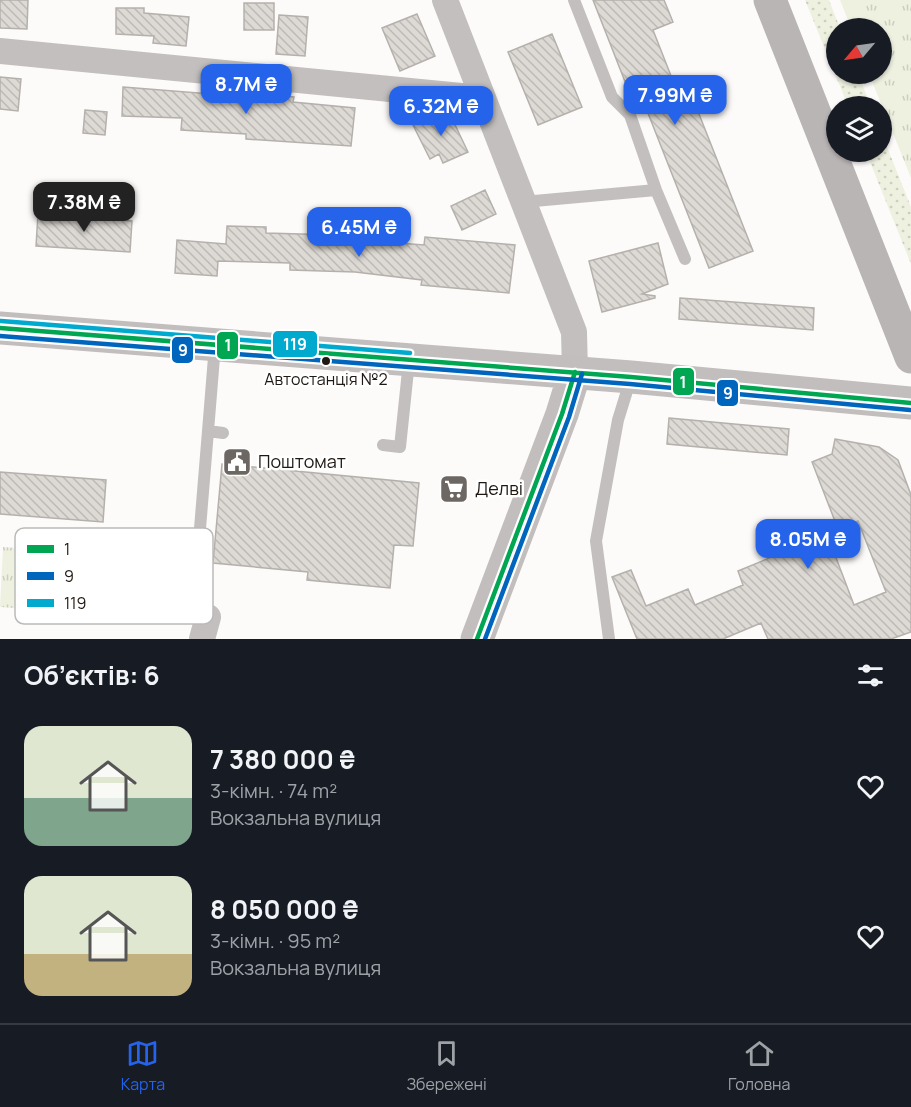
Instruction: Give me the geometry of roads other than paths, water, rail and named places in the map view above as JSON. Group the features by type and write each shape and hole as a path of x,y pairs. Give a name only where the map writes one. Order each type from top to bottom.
{"main road":[{"path":"770,0 911,357"},
{"path":"0,328 575,372 911,403"},
{"path":"477,639 562,414 575,372"}],"street":[{"path":"445,0 574,332 575,372"},
{"path":"0,51 482,98"}],"lane":[{"path":"574,0 612,97 630,115 656,190 686,259"},
{"path":"523,202 656,190"},
{"path":"200,528 215,345"},
{"path":"383,445 400,447 409,360"},
{"path":"609,639 596,541 618,420 631,377"},
{"path":"208,431 223,432"}],"place":[{"name":"Автостанція №2","path":"326,361"},
{"name":"Поштомат","path":"237,462"},
{"name":"Делві","path":"454,489"}]}
